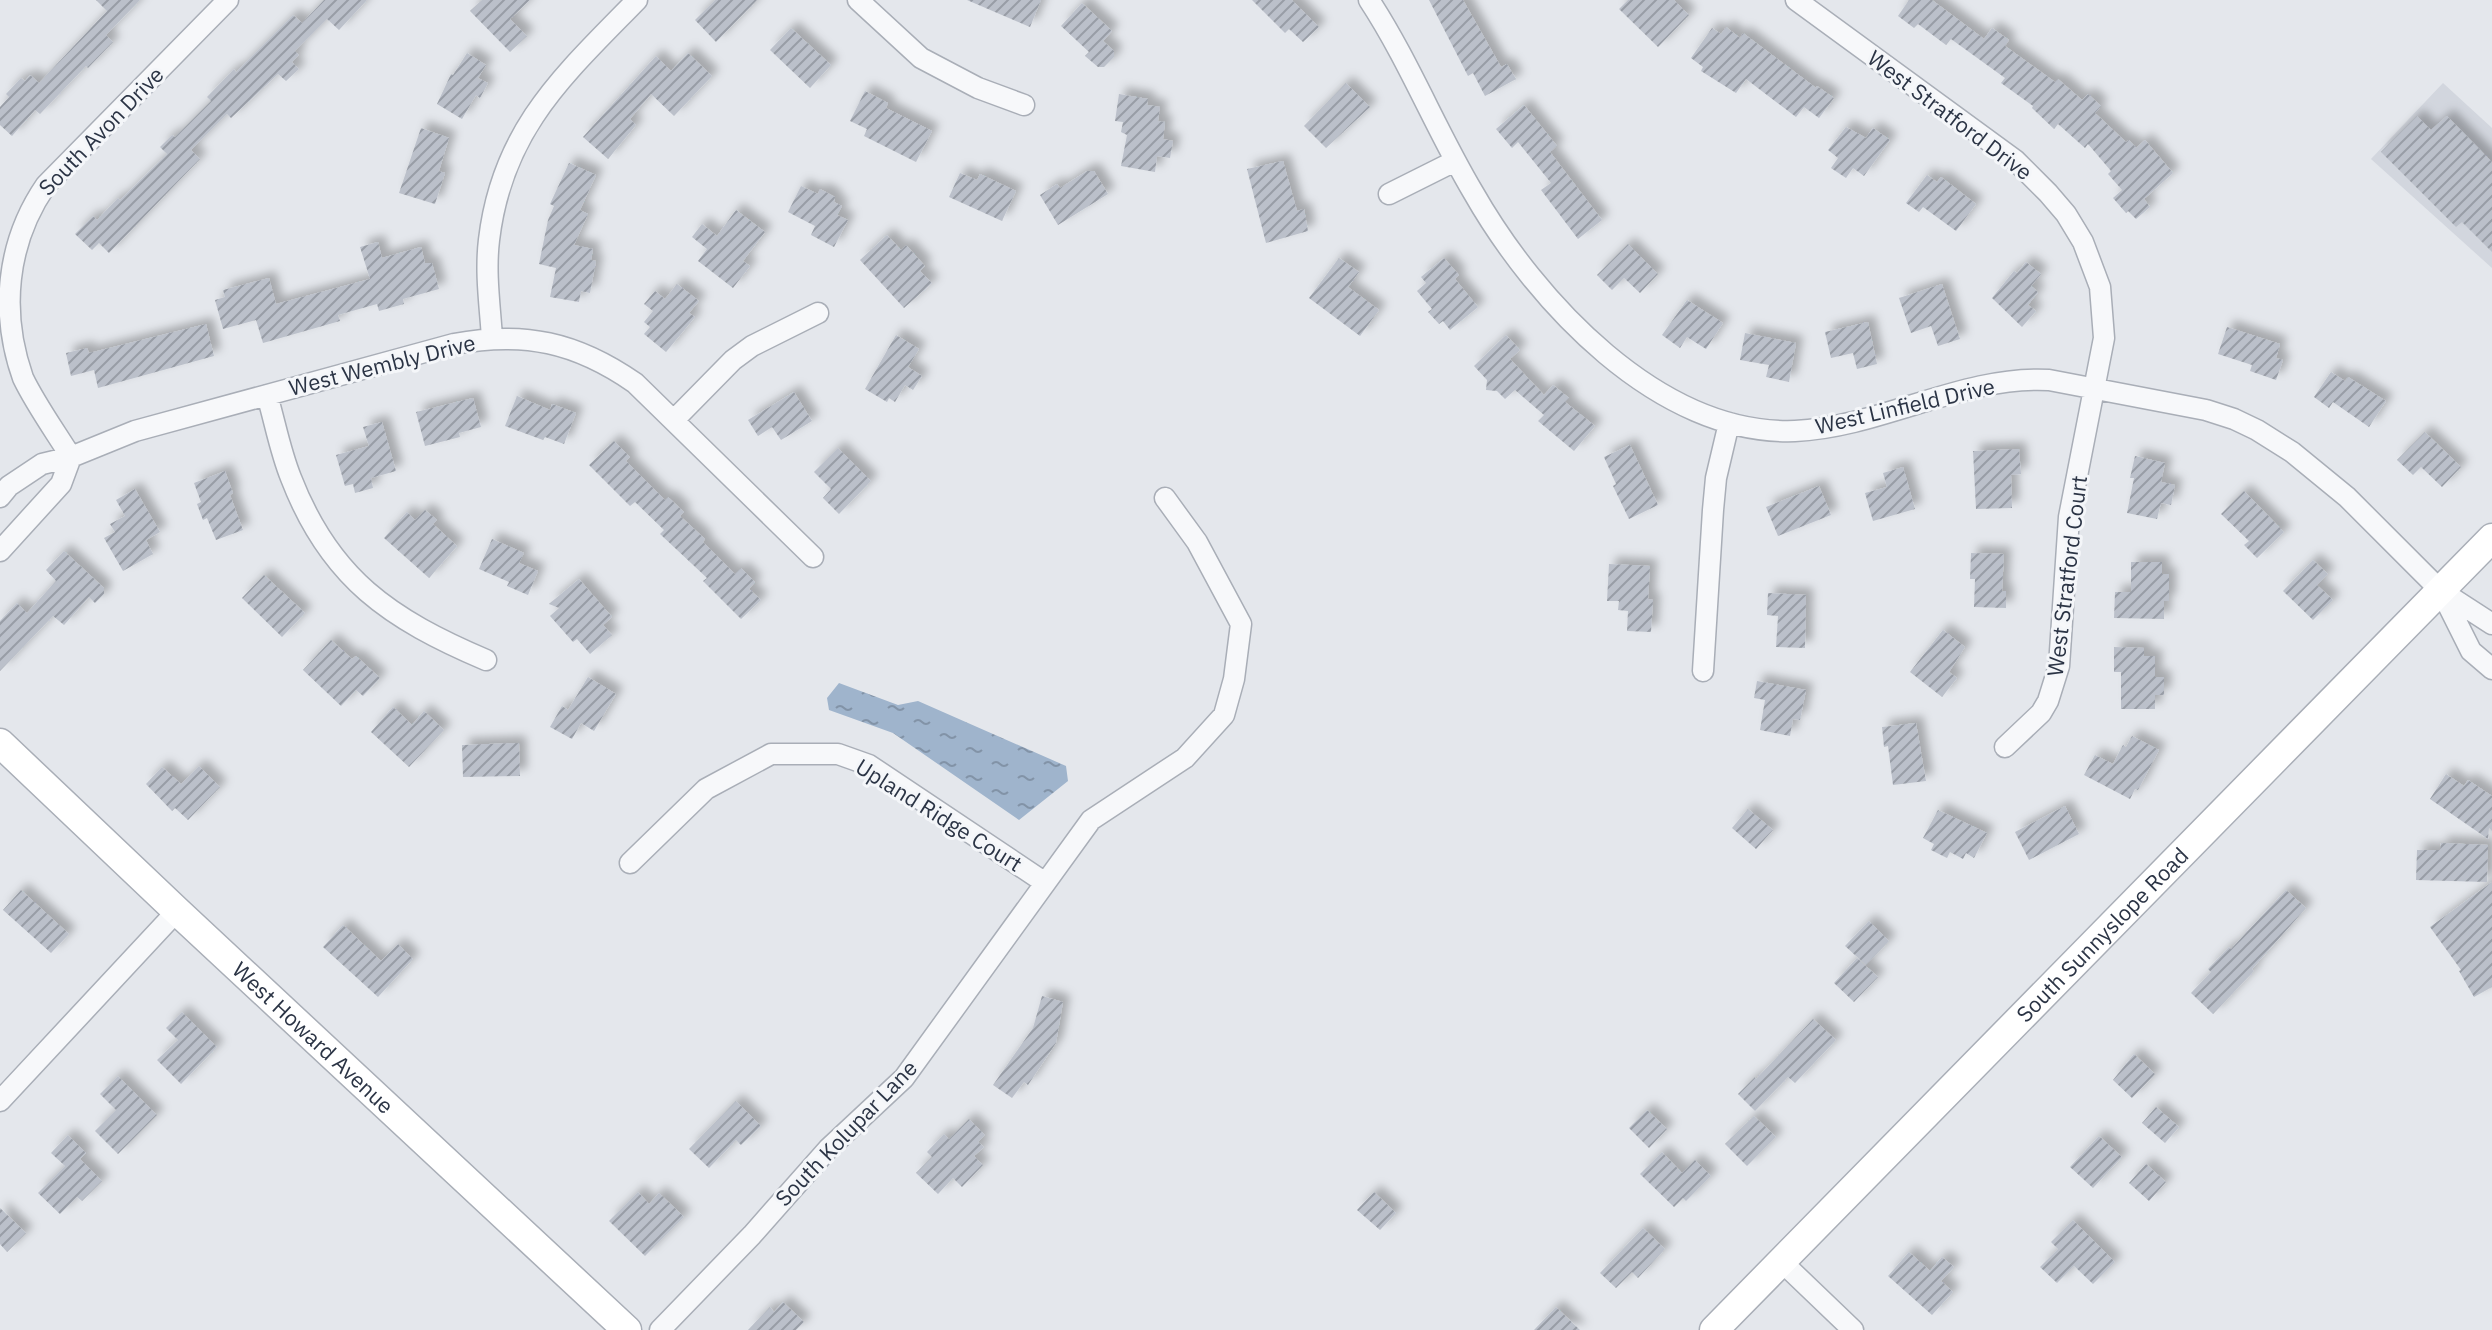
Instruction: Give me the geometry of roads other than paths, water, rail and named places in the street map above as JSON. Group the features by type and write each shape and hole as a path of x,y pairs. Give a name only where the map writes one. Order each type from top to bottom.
{"street":[{"name":"South Avon Drive","path":"71,457 24,378 8,328 5,305 11,257 19,232 30,208 46,185 228,0"},
{"path":"492,338 487,271 489,240 506,166 523,130 543,100 637,0"},
{"path":"858,0 921,58 978,88 1024,105"},
{"name":"West Linfield Drive","path":"1369,0 1455,161 1512,251 1578,327 1610,357 1665,398 1695,413 1729,423 1791,431 1845,425 1979,388 2026,379 2096,388 2206,410 2257,430 2292,452 2347,497 2441,591 2492,624"},
{"name":"West Stratford Drive","path":"1796,0 2015,160 2066,214 2083,242 2100,287 2104,338 2096,388"},
{"path":"1389,194 1455,161"},
{"path":"674,420 733,360 752,346 818,313"},
{"name":"West Wembly Drive","path":"0,497 9,486 42,464 71,457 135,431 454,344 492,338 530,339 585,353 635,383 813,557"},
{"name":"West Stratford Court","path":"2005,747 2041,713 2054,687 2059,666 2069,517 2096,388"},
{"path":"267,395 300,499 325,544 347,571 396,616 423,632 486,660"},
{"path":"1703,671 1716,478 1729,423"},
{"path":"0,551 61,484 71,457"},
{"name":"South Kolupar Lane","path":"660,1330 752,1235 828,1149 904,1078 1091,820 1185,758 1224,715 1234,679 1241,624 1197,542 1165,498"},
{"name":"South Sunnyslope Road","path":"1714,1330 2492,538"},
{"name":"West Linfield Drive","path":"2441,591 2471,651 2492,669"},
{"name":"West Howard Avenue","path":"0,743 627,1330"},
{"name":"Upland Ridge Court","path":"630,863 706,789 771,754 838,754 869,765 1044,882"},
{"path":"0,1101 177,911"},
{"path":"1781,1261 1853,1330"}],"water":[{"path":"839,683 898,705 918,701 1066,766 1068,781 1019,820 893,733 829,710 827,698"}]}
